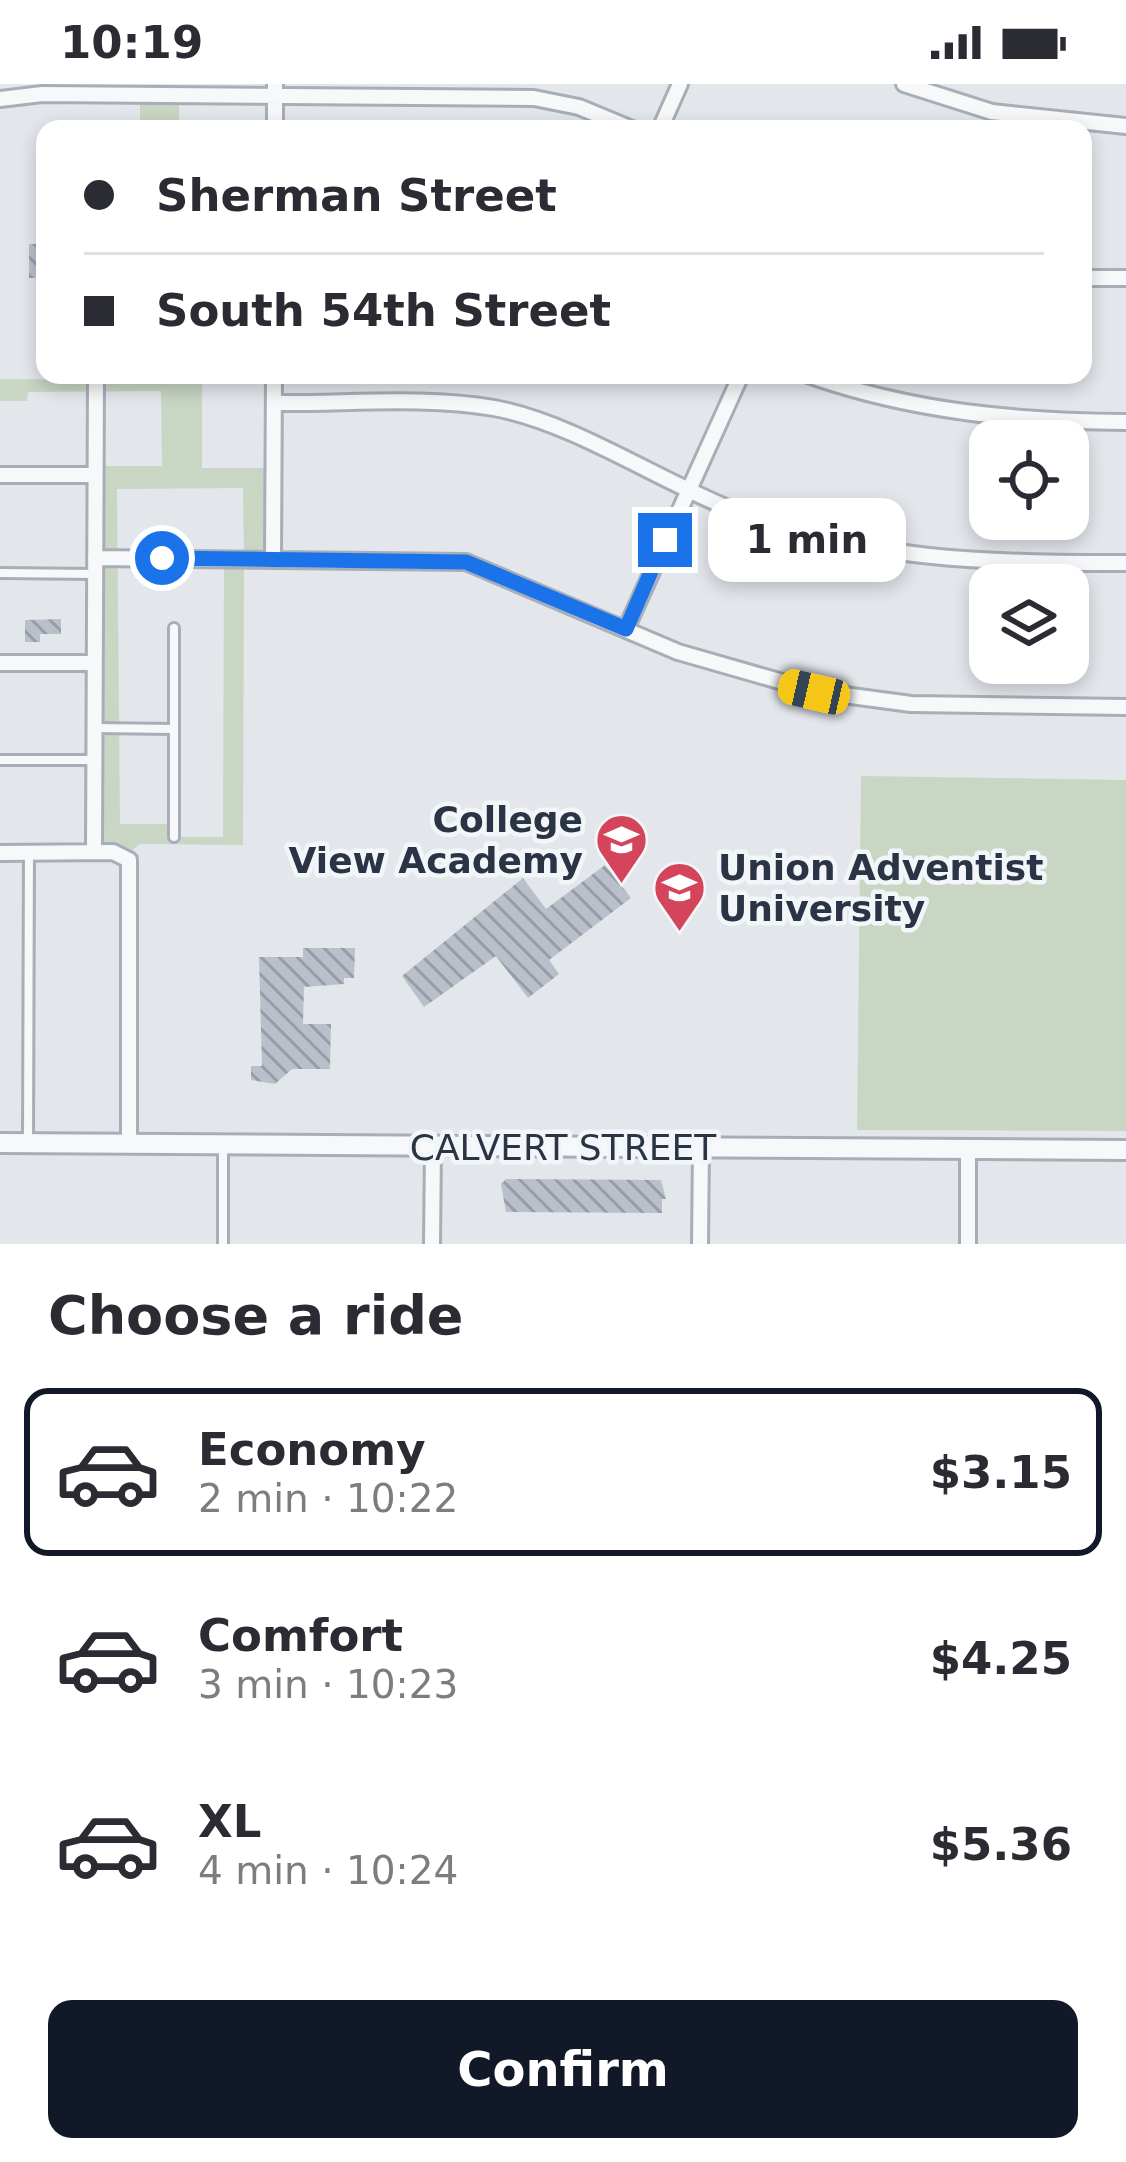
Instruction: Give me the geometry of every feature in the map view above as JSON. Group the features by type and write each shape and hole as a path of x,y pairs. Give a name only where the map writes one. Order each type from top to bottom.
{"street":[{"path":"664,120 680,84"},
{"path":"904,84 992,112 1069,120"},
{"path":"0,99 275,90 534,98 579,107 610,120"},
{"path":"1092,122 1126,126"},
{"path":"1092,278 1126,278"},
{"path":"94,852 96,384"},
{"path":"273,558 274,384"},
{"path":"626,629 737,384"},
{"path":"841,384 942,412 1035,422 1126,422"},
{"path":"274,403 491,408 537,422 777,526 905,556 1126,563"},
{"path":"0,475 94,475"},
{"path":"94,566 273,558 466,562 722,668 864,700 1126,707"},
{"path":"0,663 94,663"},
{"path":"0,853 125,855 131,868 129,1144"},
{"name":"CALVERT STREET","path":"0,1143 1126,1150"},
{"path":"432,1244 433,1147"},
{"path":"700,1244 701,1147"},
{"path":"968,1150 968,1244"}],"lane":[{"path":"0,573 94,566"},
{"path":"174,628 174,837"},
{"path":"94,728 174,729"},
{"path":"0,760 94,760"},
{"path":"28,852 28,1143"},
{"path":"223,1244 224,1145"}],"green space":[{"path":"140,95 179,95 179,120 140,120"},
{"path":"0,379 36,379 36,384 202,384 202,468 274,468 273,558 244,559 243,845 140,844 125,855 94,852 95,466 162,466 161,391 28,392 27,401 0,401","holes":["243,488 244,557 224,558 223,837 174,837 173,824 120,824 117,489"]},
{"path":"861,776 1126,780 1126,1131 857,1130"}],"building":[{"path":"29,244 36,244 36,278 29,278"},
{"path":"61,619 61,634 40,634 40,642 25,642 25,620"},
{"name":"College View Academy","path":"605,865 631,898 549,960 559,974 528,998 496,956 424,1007 402,976 523,878 546,909"},
{"path":"303,948 355,948 354,978 344,978 344,984 304,987 303,1024 331,1024 330,1069 292,1069 275,1084 251,1080 251,1066 262,1066 259,957 303,957"},
{"path":"506,1179 661,1180 666,1199 662,1199 662,1213 506,1212 501,1184"}],"place":[{"name":"College View Academy","path":"622,886"},
{"name":"Union Adventist University","path":"679,934"}],"route":[{"path":"162,558 466,562 626,629 665,540"}]}
